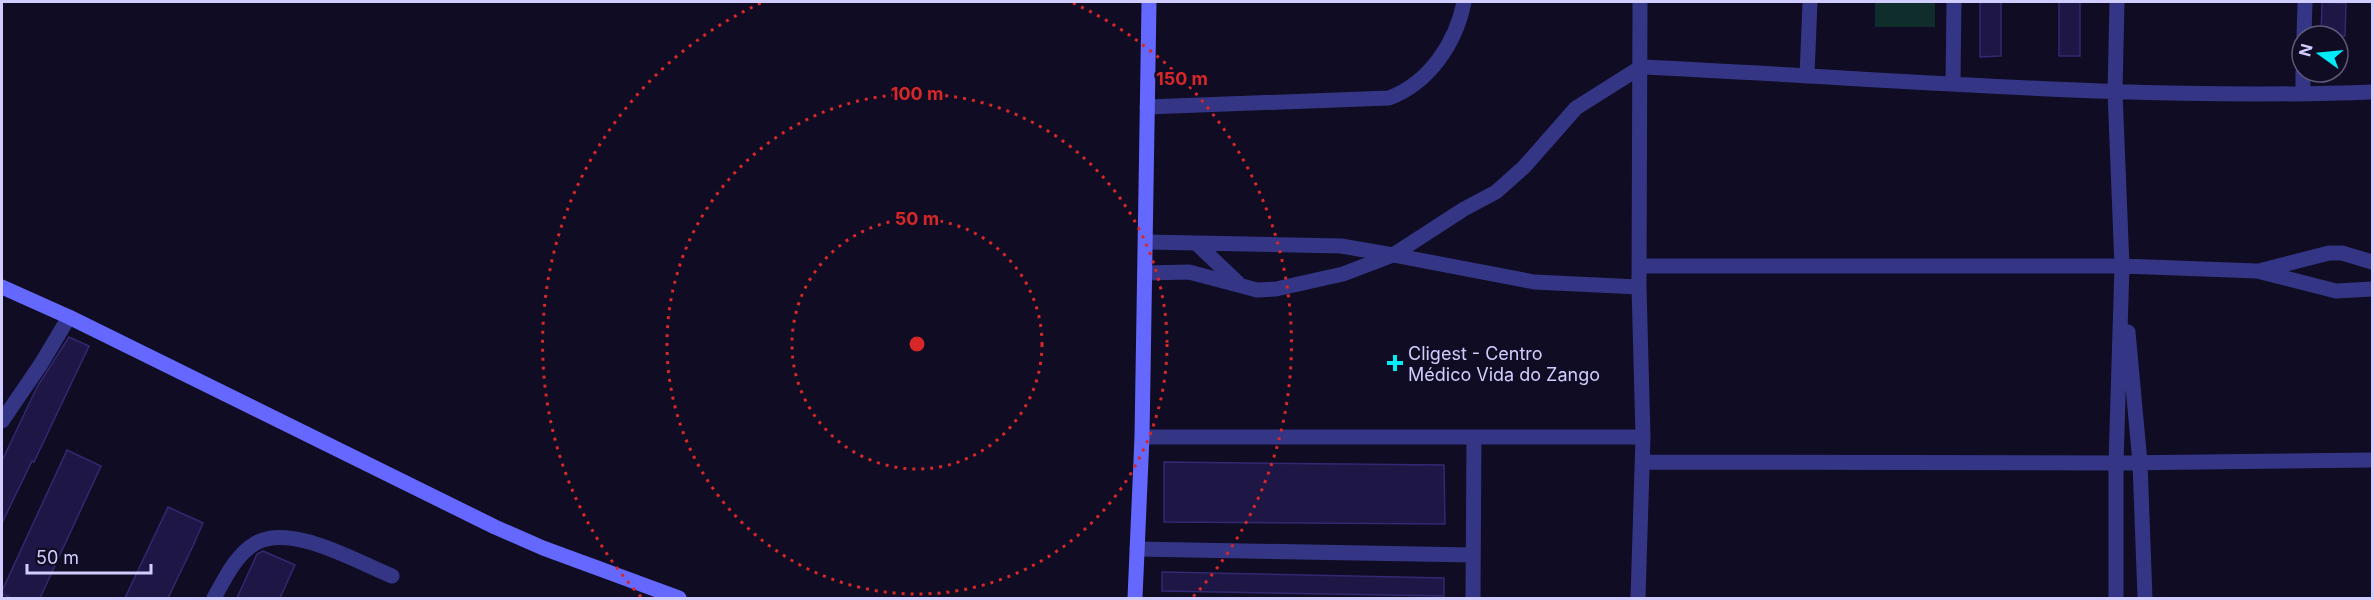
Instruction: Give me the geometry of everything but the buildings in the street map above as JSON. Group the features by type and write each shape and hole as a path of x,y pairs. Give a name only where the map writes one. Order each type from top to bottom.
{"street":[{"path":"1135,598 1142,437 1149,2"},
{"path":"1147,108 1389,98 1406,92 1423,79 1440,59 1458,24 1464,2"},
{"path":"1638,598 1643,462 1639,287 1640,2"},
{"path":"1807,75 1810,2"},
{"path":"1953,83 1954,2"},
{"path":"2117,2 2115,92 2122,266 2140,463 2145,598"},
{"path":"2304,24 2305,2"},
{"path":"1145,273 1189,273 1257,290 1276,289 1343,274 1393,255 1464,209 1496,192 1524,167 1576,108 1641,67 2115,92 2303,94 2373,92"},
{"path":"2303,84 2303,94"},
{"path":"1146,242 1341,246 1534,282 1639,287"},
{"path":"1196,243 1240,285"},
{"path":"1189,273 1240,243"},
{"path":"2257,271 2329,253 2342,253 2373,262"},
{"path":"1639,266 2122,266 2257,271 2336,291 2373,289"},
{"path":"2116,598 2116,463 2122,266"},
{"path":"2,279 69,317"},
{"path":"2,287 69,317 495,527 543,548 679,598"},
{"path":"2,421 41,364 69,317"},
{"path":"1142,437 1643,437"},
{"path":"1473,598 1474,437"},
{"path":"1643,462 2140,463 2373,460"},
{"path":"214,598 243,553 256,543 271,538 297,538 392,576"},
{"path":"1137,549 1473,555"}],"green space":[{"path":"1875,2 1935,2 1935,27 1875,27"}],"place":[{"name":"Cligest - Centro Médico Vida do Zango","path":"1395,363"}]}
